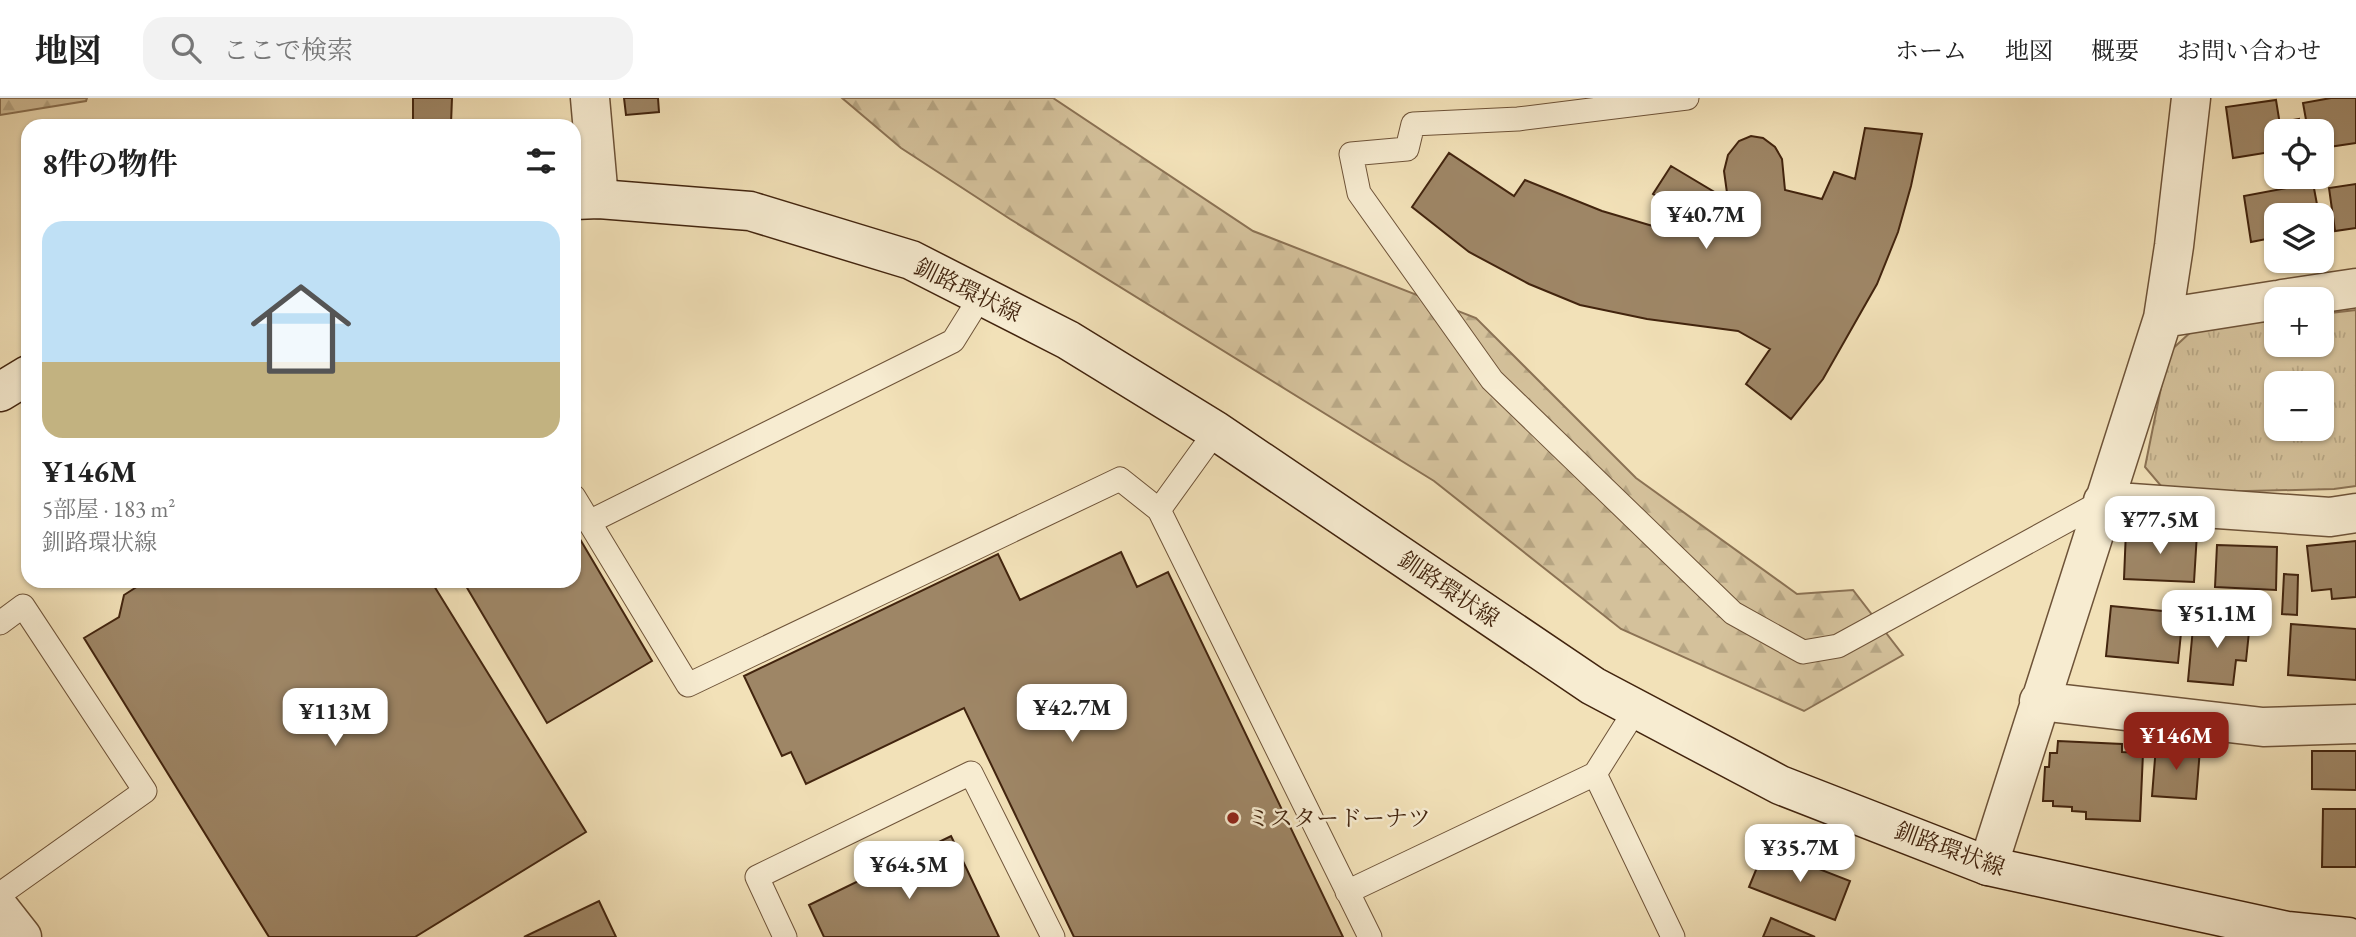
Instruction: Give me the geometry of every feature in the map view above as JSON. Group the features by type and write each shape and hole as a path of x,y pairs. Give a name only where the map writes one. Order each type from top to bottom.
{"street":[{"path":"587,200 590,98"},
{"path":"1988,866 2163,318 2191,98"},
{"name":"釧路環状線","path":"587,200 750,211 911,260 1068,340 1216,431 1593,686 1780,785 1988,866 2287,931 2348,937"},
{"path":"2334,291 2356,288"},
{"path":"2163,318 2264,302"},
{"path":"0,392 21,379"},
{"path":"2103,500 2330,517 2356,513"},
{"path":"2039,701 2263,727 2356,724"},
{"path":"0,909 22,937"}],"lane":[{"path":"1687,98 1518,119 1413,124 1407,149 1351,154 1359,193 1492,380 1733,613 1803,652 1838,646 2103,500"},
{"path":"589,522 953,341 981,296"},
{"path":"1159,510 1216,431"},
{"path":"581,509 688,685 1120,479 1159,510 1370,937"},
{"path":"0,623 23,606 145,792 0,894"},
{"path":"1347,892 1595,774 1636,709"},
{"path":"785,937 757,877 971,773 1054,937"},
{"path":"1595,774 1673,937"}],"green space":[{"path":"0,98 87,98 86,101 0,115"},
{"path":"842,98 1053,98 1253,231 1476,318 1636,478 1797,594 1853,590 1903,655 1804,711 1621,629 1434,481 1010,219 901,148"},
{"path":"2356,310 2356,486 2334,489 2167,493 2145,467 2168,353 2193,330 2264,322 2264,357 2334,357 2334,313"}],"building":[{"path":"413,98 452,98 451,119 413,119"},
{"path":"624,98 658,98 659,112 626,115"},
{"path":"2331,98 2356,98 2356,143 2334,146 2334,119 2306,119 2303,103"},
{"path":"2276,100 2279,119 2264,119 2264,153 2233,158 2226,107"},
{"path":"1865,128 1922,134 1911,186 1898,232 1877,284 1823,379 1791,419 1746,384 1770,349 1738,331 1647,319 1580,305 1529,284 1469,252 1412,207 1449,153 1514,196 1525,180 1602,211 1656,227 1705,229 1653,194 1671,166 1728,200 1724,171 1728,155 1739,141 1751,136 1763,138 1775,147 1782,159 1785,190 1822,199 1834,172 1855,179"},
{"path":"2356,184 2356,228 2335,231 2334,203 2331,203 2329,189"},
{"path":"2281,189 2314,189 2317,203 2264,203 2264,240 2251,242 2244,196"},
{"path":"2126,530 2197,533 2194,582 2124,579"},
{"path":"581,541 652,661 547,723 467,588 581,588"},
{"path":"2356,541 2356,597 2332,599 2331,589 2312,591 2307,546"},
{"path":"2217,545 2277,547 2276,590 2215,587"},
{"path":"1121,552 1137,587 1168,572 1343,937 1074,937 964,708 806,784 791,752 782,756 744,676 998,554 1020,600"},
{"path":"2284,574 2298,575 2297,615 2282,614"},
{"path":"135,588 435,588 586,832 415,937 269,937 84,638 119,617 124,595"},
{"path":"2111,606 2183,613 2178,663 2106,656"},
{"path":"2194,617 2250,622 2246,661 2236,660 2233,685 2188,681"},
{"path":"2291,624 2356,629 2356,680 2288,675"},
{"path":"2058,741 2122,744 2122,752 2143,753 2140,821 2086,819 2086,812 2072,811 2072,807 2053,806 2053,801 2043,801 2045,767 2049,767 2050,753 2057,753"},
{"path":"2156,746 2200,749 2196,799 2152,796"},
{"path":"2312,751 2356,751 2356,790 2312,789"},
{"path":"2323,809 2356,809 2356,867 2322,867"},
{"path":"951,836 999,937 824,937 809,905"},
{"path":"1765,848 1850,881 1835,920 1749,887"},
{"path":"599,901 616,937 524,937"},
{"path":"1771,918 1815,937 1763,937"}],"place":[{"name":"ミスタードーナツ","path":"1233,818"}]}
